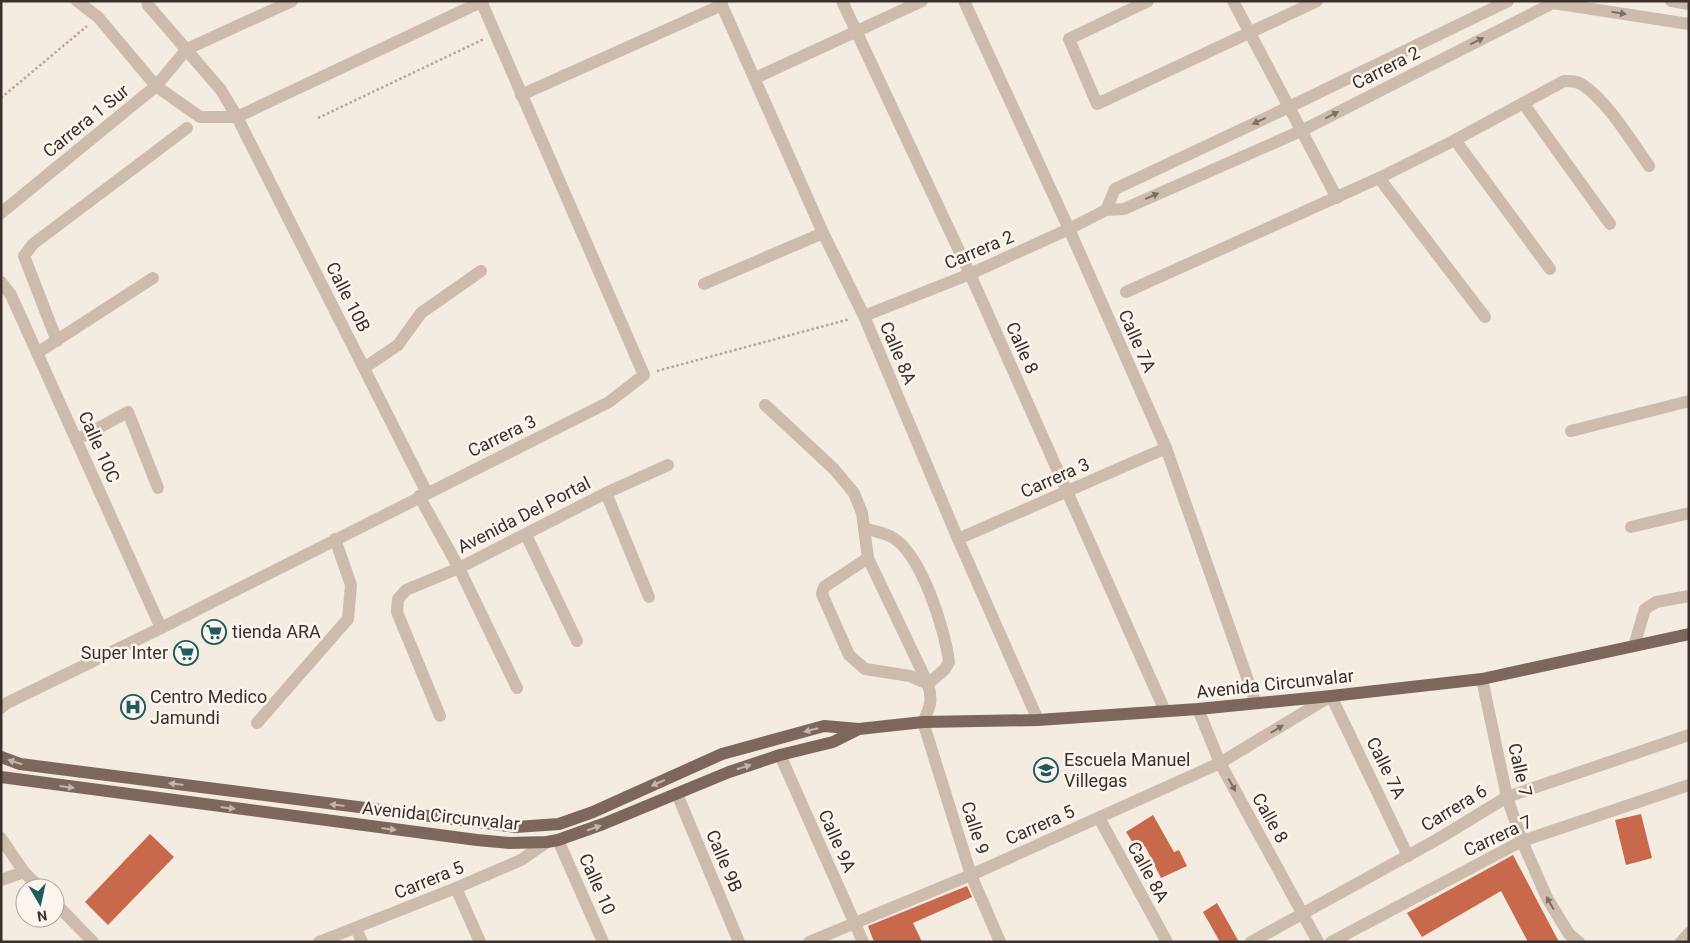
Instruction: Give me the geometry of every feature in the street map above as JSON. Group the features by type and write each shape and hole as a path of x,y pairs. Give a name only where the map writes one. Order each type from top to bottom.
{"main road":[{"name":"Avenida Circunvalar","path":"1,758 20,764 516,827 559,824 592,812 722,754 824,726 859,729 922,722 1038,720 1198,709 1331,696 1482,679 1689,634"},
{"name":"Avenida Circunvalar","path":"1,777 477,840 510,843 553,841 604,824 729,772 780,755 833,742 859,729"}],"street":[{"path":"77,1 98,17 156,86 200,117 237,117 482,2 644,375"},
{"name":"Calle 10B","path":"147,1 148,5 222,90 237,117 364,368 423,495 517,688"},
{"path":"187,49 292,1"},
{"name":"Calle 8","path":"842,1 970,274 1165,711"},
{"path":"755,78 922,1"},
{"name":"Calle 7A","path":"964,1 1069,229 1166,448 1256,703"},
{"path":"1148,1 1069,39 1097,104 1317,1"},
{"path":"1233,1 1336,198"},
{"name":"Carrera 2","path":"1106,210 1114,189 1508,1"},
{"path":"1671,1 1689,4"},
{"name":"Carrera 2","path":"864,316 970,274 1106,210 1124,208 1301,131 1553,2 1689,24"},
{"path":"521,95 721,3"},
{"name":"Calle 8A","path":"721,3 823,233 864,316 958,539 1038,720"},
{"name":"Carrera 1 Sur","path":"1,213 156,86 187,49"},
{"path":"1126,292 1379,178 1455,140 1564,81 1574,81 1583,85 1595,96 1611,114 1649,166"},
{"path":"1523,103 1610,224"},
{"path":"57,340 24,256 33,244 187,128"},
{"path":"1455,140 1550,269"},
{"path":"1379,178 1485,317"},
{"path":"704,284 823,233"},
{"path":"364,368 398,345 421,313 481,271"},
{"path":"37,353 153,278"},
{"name":"Calle 10C","path":"1,282 11,295 161,628"},
{"name":"Carrera 3","path":"3,705 161,628 610,402 644,375"},
{"path":"1571,431 1689,401"},
{"path":"765,405 834,469 854,492 862,513 868,558 928,684 932,697 929,710 922,722"},
{"path":"76,440 128,412 158,488"},
{"name":"Carrera 3","path":"958,539 1166,448"},
{"name":"Avenida Del Portal","path":"440,716 397,612 398,599 406,590 459,568 606,493 668,465"},
{"path":"606,493 649,597"},
{"path":"1630,527 1689,513"},
{"path":"864,528 891,536 907,550 921,573 941,621 949,662 945,669 928,684"},
{"path":"526,534 577,641"},
{"path":"257,723 348,619 351,585 335,540"},
{"path":"868,558 824,587 822,594 849,655 865,669 910,676 928,684"},
{"path":"1634,646 1645,609 1656,602 1689,596"},
{"name":"Calle 7","path":"1482,679 1507,796 1522,841 1548,898 1569,934 1579,942"},
{"name":"Calle 7A","path":"1331,696 1408,856"},
{"name":"Carrera 5","path":"808,942 971,875 1220,763 1331,696"},
{"name":"Calle 8","path":"1198,709 1220,763 1318,942"},
{"name":"Calle 9","path":"922,722 971,875 1000,942"},
{"name":"Carrera 6","path":"1251,942 1408,856 1507,796 1689,735"},
{"name":"Calle 9A","path":"780,755 863,942"},
{"name":"Carrera 7","path":"1331,942 1522,841 1689,786"},
{"name":"Calle 9B","path":"678,794 739,942"},
{"name":"Calle 8A","path":"1099,818 1167,942"},
{"path":"1,838 30,878"},
{"name":"Carrera 5","path":"319,942 521,860 553,841"},
{"name":"Calle 10","path":"553,841 603,942"},
{"path":"1,880 24,872"},
{"path":"456,888 480,942"},
{"path":"65,913 93,942"},
{"path":"356,928 362,942"},
{"path":"1681,942 1689,933"}],"path":[{"path":"1,98 98,17"},
{"path":"318,118 495,34"},
{"path":"644,375 864,316"}],"building":[{"path":"1641,814 1652,858 1626,865 1615,820"},
{"path":"1153,815 1174,852 1179,850 1187,866 1161,878 1145,846 1138,851 1126,832"},
{"path":"150,834 174,857 108,925 85,902"},
{"path":"1513,855 1559,942 1528,942 1501,891 1422,937 1407,913"},
{"path":"967,886 972,897 913,923 922,942 874,942 868,926"},
{"path":"1217,903 1239,942 1220,942 1203,912"}],"place":[{"name":"tienda ARA","path":"214,632"},
{"name":"Super Inter","path":"186,653"},
{"name":"Centro Medico Jamundi","path":"133,707"},
{"name":"Escuela Manuel Villegas","path":"1046,770"}]}
